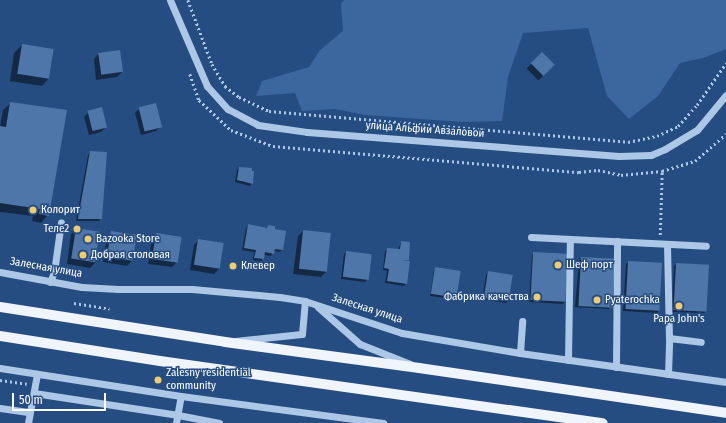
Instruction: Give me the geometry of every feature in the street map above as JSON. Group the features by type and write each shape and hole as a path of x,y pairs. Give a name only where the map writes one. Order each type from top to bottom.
{"main road":[{"path":"0,307 225,342 419,368 726,413"},
{"path":"0,336 168,362 603,423"}],"street":[{"name":"улица Альфии Авзаловой","path":"170,0 207,86 228,109 258,125 307,132 604,155 651,155 665,150 697,130 726,95"},
{"path":"50,282 54,272 61,222"},
{"path":"531,236 706,246"},
{"path":"568,360 570,239"},
{"path":"616,367 617,241"},
{"path":"664,244 669,338 668,374"},
{"name":"Залесная улица","path":"0,272 50,282 118,289 192,289 242,292 305,301 402,333 520,353 726,382"},
{"path":"225,342 302,334 305,301"},
{"path":"315,304 360,344 419,368"},
{"path":"520,353 522,321"},
{"path":"669,338 701,342"},
{"path":"0,368 181,396 383,423"},
{"path":"28,423 37,374"},
{"path":"34,393 178,415 219,423"},
{"path":"176,423 181,396"},
{"path":"0,408 30,412"},
{"path":"324,423 326,415"}],"path":[{"path":"188,0 212,64 225,86 239,97 269,111 628,142 657,136 678,126 697,104 726,63"},
{"path":"662,171 664,244"},
{"path":"74,303 110,309"},
{"path":"0,380 35,385"}],"shaded area":[{"path":"345,0 726,0 726,49 703,58 680,63 658,96 629,119 607,96 588,28 523,33 508,77 502,121 462,122 365,115 335,109 302,111 295,93 256,96 262,81 309,67 320,50 343,31 341,3"}],"building":[{"path":"22,44 54,49 49,79 17,74"},
{"path":"120,50 123,72 101,75 98,53"},
{"path":"542,52 555,65 543,76 531,63"},
{"path":"10,102 67,110 49,216 39,214 40,209 0,203 0,126 6,127"},
{"path":"156,103 162,127 145,132 139,107"},
{"path":"102,107 107,127 93,131 87,111"},
{"path":"90,151 107,152 102,219 78,219"},
{"path":"239,167 252,168 252,171 254,171 253,184 237,180"},
{"path":"248,224 267,228 268,225 275,226 275,229 286,231 283,250 275,249 274,254 265,252 264,259 254,258 256,250 244,248"},
{"path":"76,228 100,232 95,262 71,259"},
{"path":"303,230 331,233 327,272 299,269"},
{"path":"111,231 137,235 133,261 107,257"},
{"path":"156,233 182,237 178,263 152,259"},
{"path":"198,239 224,243 220,269 194,265"},
{"path":"401,241 410,242 409,260 403,260 410,261 407,284 387,281 389,269 384,268 387,248 400,249"},
{"path":"346,251 372,254 369,280 343,277"},
{"path":"533,252 568,254 565,302 530,300"},
{"path":"581,257 615,259 612,308 578,306"},
{"path":"628,261 662,263 659,311 625,309"},
{"path":"676,263 709,265 706,312 674,310"},
{"path":"435,267 461,271 456,298 431,294"},
{"path":"488,271 513,275 508,302 484,298"}],"place":[{"name":"Колорит","path":"33,210"},
{"name":"Теле2","path":"77,229"},
{"name":"Bazooka Store","path":"88,239"},
{"name":"Добрая столовая","path":"83,255"},
{"name":"Шеф порт","path":"558,265"},
{"name":"Клевер","path":"233,266"},
{"name":"Фабрика качества","path":"537,297"},
{"name":"Pyaterochka","path":"597,300"},
{"name":"Papa John's","path":"679,306"},
{"name":"Zalesny residential community","path":"158,380"}]}
